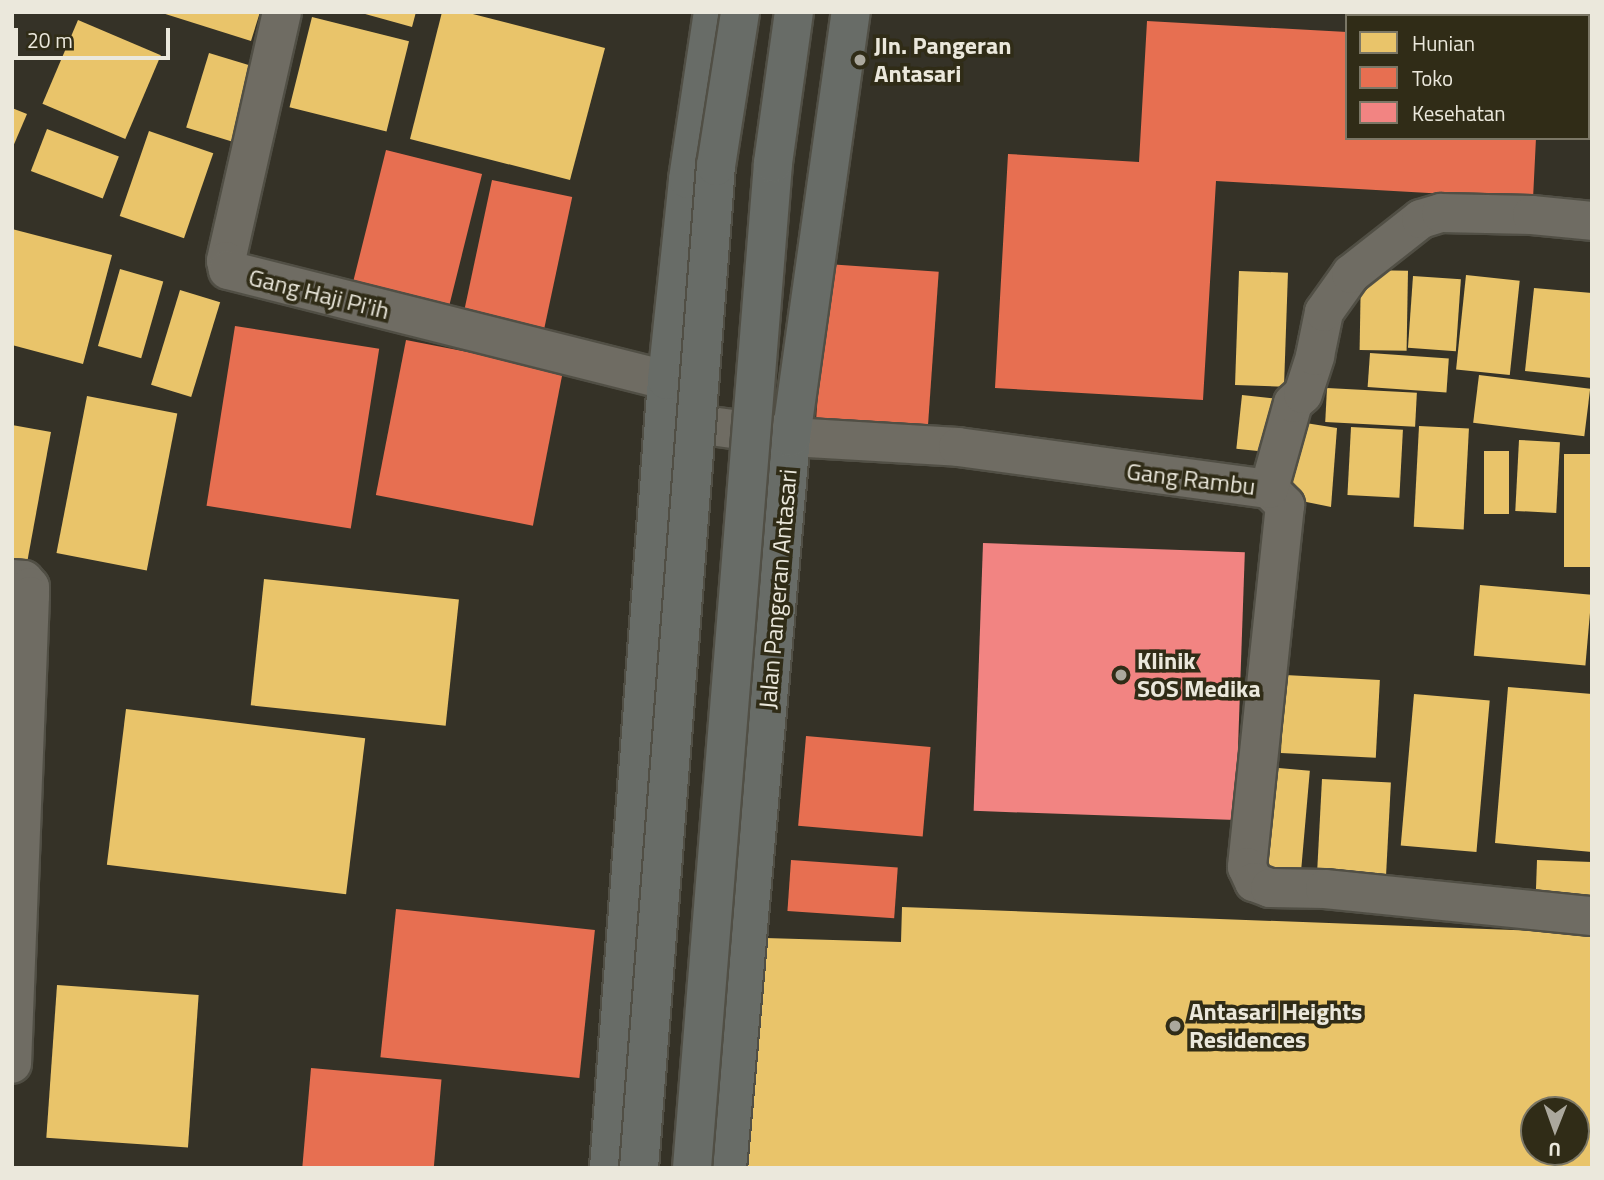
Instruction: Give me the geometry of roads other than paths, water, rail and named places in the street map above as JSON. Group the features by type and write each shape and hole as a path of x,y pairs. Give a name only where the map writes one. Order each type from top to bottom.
{"main road":[{"path":"609,1168 667,380 688,179 713,12"},
{"path":"639,1168 716,166 740,12"},
{"path":"692,1168 774,163 794,12"},
{"name":"Jalan Pangeran Antasari","path":"727,1168 791,437 851,12"}],"street":[{"name":"Gang Haji Pi'ih","path":"282,12 226,261 228,271 667,380"},
{"path":"1269,489 1293,403 1303,394 1315,356 1324,312 1351,275 1421,219 1441,213 1532,215 1592,221"},
{"name":"Gang Rambu","path":"666,420 791,437 958,447 1269,489 1285,505 1247,867 1254,882 1270,888 1325,889 1592,916"},
{"path":"12,579 24,580 30,587 30,596 12,1064"}],"place":[{"name":"Jln. Pangeran Antasari","path":"860,60"},
{"name":"Klinik SOS Medika","path":"1121,675"},
{"name":"Antasari Heights Residences","path":"1175,1026"}]}
